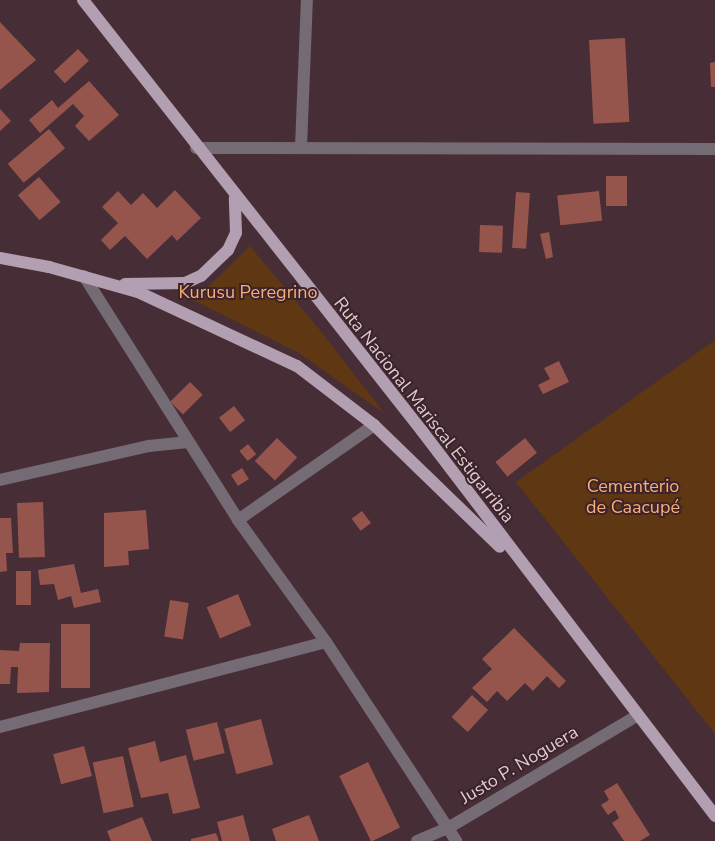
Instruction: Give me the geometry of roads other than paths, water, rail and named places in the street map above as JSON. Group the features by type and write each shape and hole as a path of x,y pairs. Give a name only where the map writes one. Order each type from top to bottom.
{"main road":[{"name":"Ruta Nacional Mariscal Estigarribia","path":"83,0 235,198 422,431 528,575 715,816"},
{"path":"115,284 185,283 201,276 228,250 236,233 235,198"},
{"name":"Ruta Nacional Mariscal Estigarribia","path":"0,258 115,284 297,366 374,425 528,575"}],"street":[{"path":"301,147 307,0"},
{"path":"196,148 715,149"},
{"path":"84,276 238,520 326,642 456,841"},
{"path":"238,520 374,425"},
{"path":"0,480 150,446 188,442"},
{"path":"0,727 326,642"},
{"name":"Justo P. Noguera","path":"417,841 448,828 638,716"}],"park label":[{"name":"Kurusu Peregrino","path":"248,292"},
{"name":"Cementerio de Caacupé","path":"633,497"}]}
